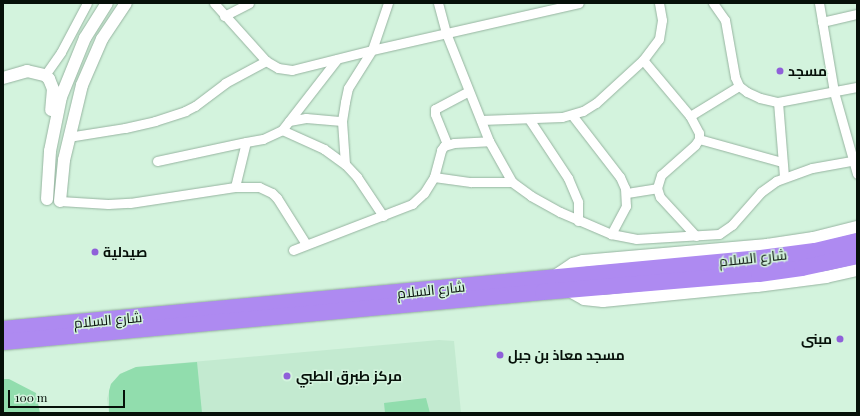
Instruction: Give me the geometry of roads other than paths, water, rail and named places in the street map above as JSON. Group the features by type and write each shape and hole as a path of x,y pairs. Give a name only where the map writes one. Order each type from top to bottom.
{"highway":[{"name":"شارع السلام","path":"3,342 506,289 555,276 761,258 815,251 857,241"},
{"name":"شارع السلام","path":"3,329 506,289 568,290 778,272 857,256"}],"street":[{"path":"45,75 61,52 87,3"},
{"path":"48,199 49,158 61,97 72,66 91,26 107,3"},
{"path":"126,3 106,33 88,70 77,102 68,137 62,172 60,201 130,203 235,187 259,187 272,193 306,244"},
{"path":"214,3 224,16 266,61 278,68 292,70 372,50 579,3"},
{"path":"224,16 249,3"},
{"path":"345,164 342,120 348,88 372,50 388,3"},
{"path":"438,3 446,33 489,141 512,182 531,196 578,221 611,234 636,239 713,235 724,231 746,211 761,192 776,181 812,168 855,161"},
{"path":"481,120 529,119 572,115 583,111 596,103 642,60 659,39 662,20 659,3"},
{"path":"713,3 725,20 734,70 739,86 760,98 778,102 857,87"},
{"path":"819,3 834,92 855,161 857,174"},
{"path":"822,22 857,14"},
{"path":"157,161 263,138 282,130 337,59"},
{"path":"642,60 690,116 697,128 699,139 690,150 661,175 657,188 660,197 696,236"},
{"path":"3,78 27,71 45,75 49,79 53,89 48,126 50,131 53,133 68,137 125,128 185,111 199,103 219,86 266,61"},
{"path":"690,116 739,86"},
{"path":"447,144 435,114 435,109 469,91"},
{"path":"778,102 784,177"},
{"path":"572,115 620,177 626,193 624,212 611,234"},
{"path":"289,120 306,118 342,120"},
{"path":"529,119 568,178 578,202 578,221"},
{"path":"282,130 324,149 345,164 357,177 383,216"},
{"path":"699,139 782,162"},
{"path":"293,250 412,204 424,193 434,177 441,150 447,144 489,141"},
{"path":"235,187 246,142"},
{"path":"434,177 471,182 512,182"},
{"path":"626,193 657,188"},
{"path":"555,276 564,269 583,261 767,245 813,238 857,227"},
{"path":"568,290 584,299 603,301 758,286 826,277 857,270"}],"place":[{"name":"مسجد","path":"780,71"},
{"name":"صيدلية","path":"95,252"},
{"name":"مبنى","path":"840,339"},
{"name":"مسجد معاذ بن جبل","path":"500,355"},
{"name":"مركز طبرق الطبي","path":"287,376"}]}
